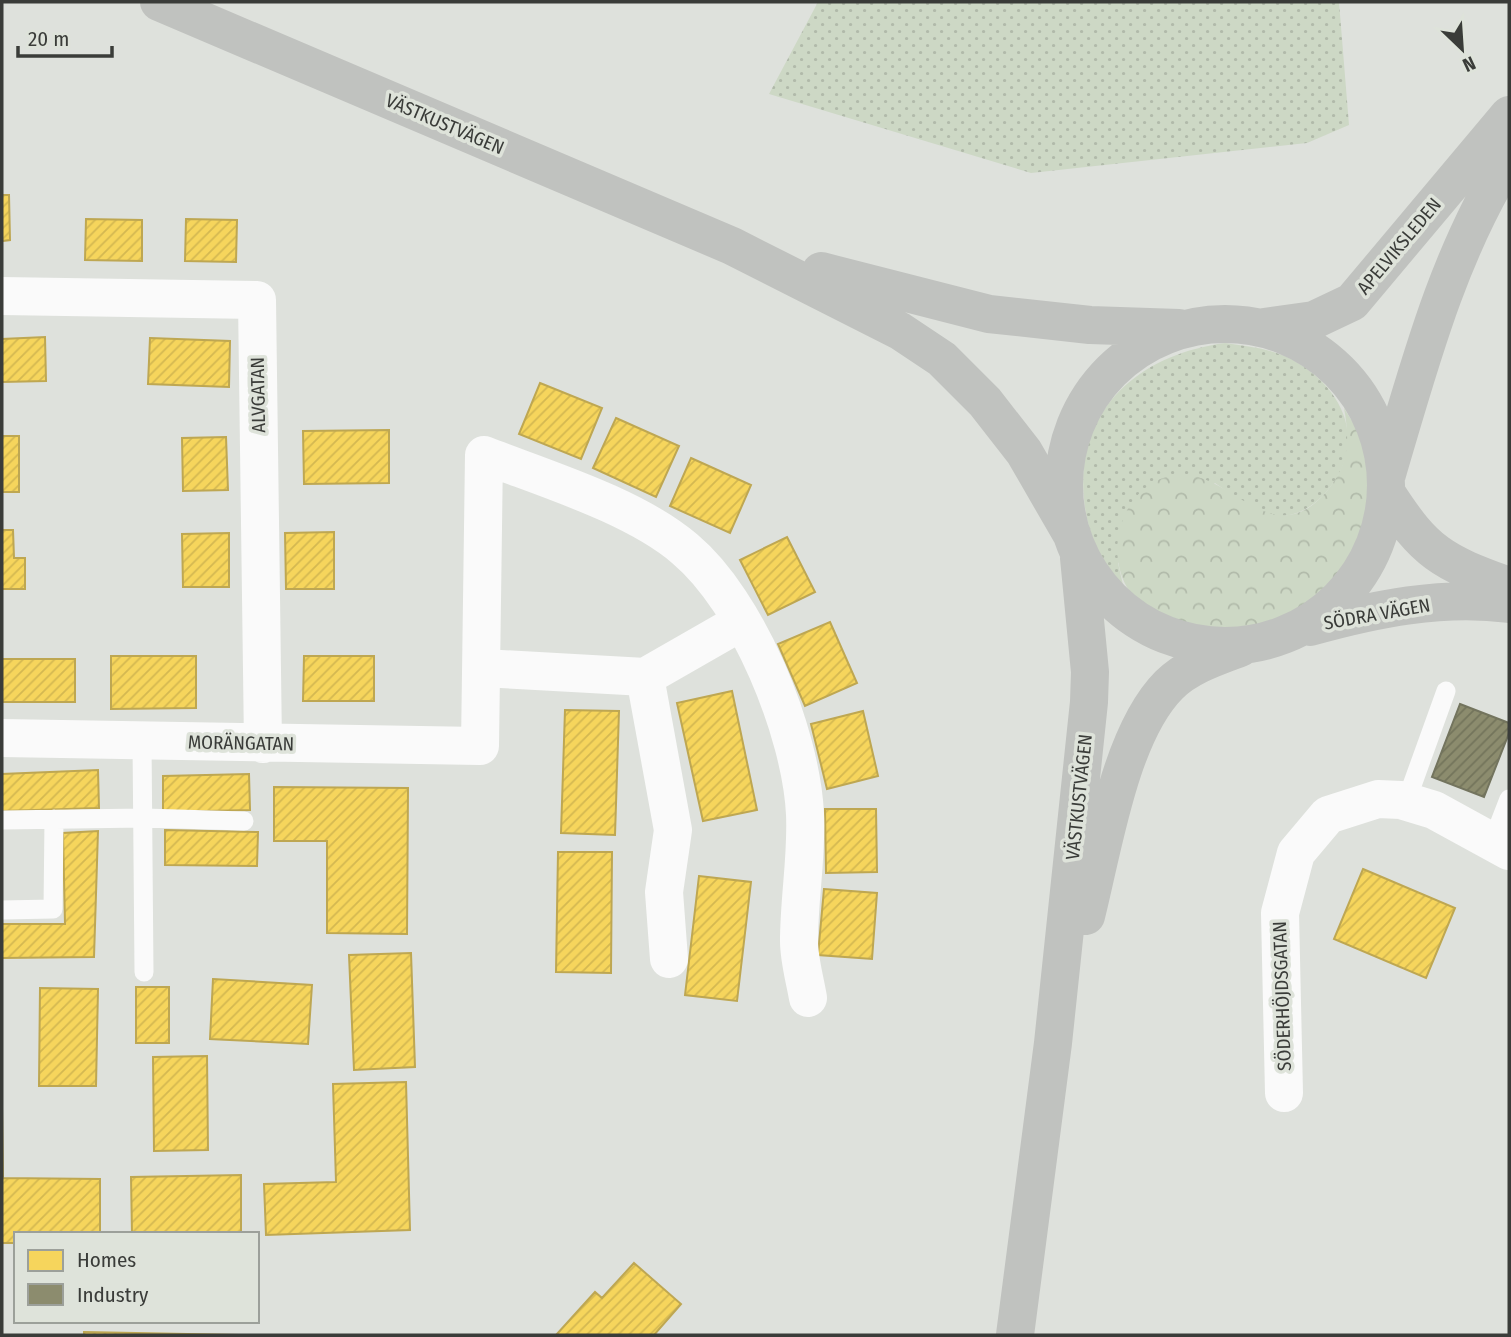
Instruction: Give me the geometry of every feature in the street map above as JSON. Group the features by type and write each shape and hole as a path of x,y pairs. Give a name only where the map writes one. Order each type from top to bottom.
{"street":[{"name":"VÄSTKUSTVÄGEN","path":"159,2 732,246 870,313 942,359 985,402 1010,434 1075,542 1090,672 1090,702 1053,1043 1015,1335"},
{"name":"APELVIKSLEDEN","path":"1258,327 1314,320 1336,312 1352,302 1365,290 1509,115"},
{"path":"1509,158 1452,270 1427,338 1386,484 1379,533 1357,577 1322,613 1288,633 1250,644 1210,645 1188,641 1147,625 1112,600 1098,583 1075,542 1064,479 1073,433 1082,411 1094,391 1126,358 1167,335 1189,328 1236,324 1258,327 1302,343 1329,362 1352,385 1370,414 1381,444 1386,484 1408,527 1438,556 1461,569 1509,586"},
{"name":"VÄSTKUSTVÄGEN","path":"732,246 989,314 1090,325 1189,328"},
{"name":"ALVGATAN","path":"2,296 257,300 263,744"},
{"path":"741,622 645,677 483,668 484,455 631,515 685,549 727,596 768,672 794,743 805,812 805,876 799,943 808,998"},
{"name":"SÖDRA VÄGEN","path":"1288,633 1340,618 1408,605 1452,602 1509,604"},
{"name":"VÄSTKUSTVÄGEN","path":"1053,1043 1125,767 1142,723 1169,685 1188,671 1250,644"},
{"name":"MORÄNGATAN","path":"2,738 480,746 483,668"},
{"path":"645,677 673,830 664,892 668,959"},
{"name":"SÖDERHÖJDSGATAN","path":"1284,1093 1280,913 1296,853 1328,815 1378,799 1406,802 1434,810 1501,847"}],"lane":[{"path":"1406,802 1446,691"},
{"path":"142,740 144,972"},
{"path":"1501,847 1509,799"},
{"path":"2,820 144,818 244,821"},
{"path":"2,910 54,909 54,819"}],"green space":[{"path":"818,2 1339,2 1349,125 1307,143 1031,173 769,94"},
{"path":"1225,343 1287,357 1323,382 1344,415 1348,434 1347,453 1340,472 1327,491 1312,505 1295,514 1281,516 1255,509 1215,483 1118,563 1123,585 1101,556 1088,523 1084,499 1084,467 1090,438 1103,413 1120,391 1141,373 1166,359 1194,349"},
{"path":"1344,408 1360,435 1367,458 1368,506 1354,551 1326,590 1308,605 1288,616 1256,626 1234,628 1214,629 1189,625 1157,613 1138,601 1125,584 1119,564 1118,543 1122,522 1132,502 1147,487 1166,477 1188,475 1208,481 1266,512 1285,515 1306,509 1327,491 1344,462 1347,431"}],"building: Homes":[{"path":"2,195 9,195 10,240 2,241"},
{"path":"86,219 142,220 142,261 85,260"},
{"path":"186,219 237,220 236,262 185,261"},
{"path":"45,337 46,381 2,382 2,339"},
{"path":"150,338 230,341 229,387 148,384"},
{"path":"540,383 602,408 581,459 519,434"},
{"path":"616,418 679,446 656,497 593,468"},
{"path":"389,430 389,483 304,484 303,431"},
{"path":"2,436 19,436 19,492 2,492"},
{"path":"226,437 228,490 183,491 182,438"},
{"path":"691,458 751,485 730,533 670,506"},
{"path":"2,530 13,530 14,558 25,558 25,589 2,589"},
{"path":"334,532 334,589 286,589 285,533"},
{"path":"229,533 229,587 183,587 182,534"},
{"path":"787,537 815,592 768,615 740,560"},
{"path":"830,622 857,683 805,706 778,644"},
{"path":"111,656 196,656 196,708 111,709"},
{"path":"304,656 374,656 374,701 303,701"},
{"path":"2,659 75,659 75,702 2,702"},
{"path":"732,691 757,810 703,821 677,703"},
{"path":"565,710 619,711 615,835 561,833"},
{"path":"863,711 878,776 827,789 811,724"},
{"path":"98,770 99,808 2,811 2,774"},
{"path":"249,774 250,810 163,812 163,776"},
{"path":"274,787 408,788 407,934 327,933 327,841 274,841"},
{"path":"825,809 876,809 877,872 826,873"},
{"path":"165,830 258,832 257,866 165,865"},
{"path":"98,831 94,957 2,958 2,924 65,924 63,833"},
{"path":"558,852 612,852 611,973 556,972"},
{"path":"1363,869 1455,908 1426,978 1334,939"},
{"path":"699,876 751,882 737,1001 685,995"},
{"path":"824,889 877,893 872,959 818,955"},
{"path":"411,953 415,1067 354,1070 349,955"},
{"path":"213,979 312,985 308,1044 210,1039"},
{"path":"136,987 169,987 169,1043 136,1043"},
{"path":"40,988 98,989 96,1086 39,1086"},
{"path":"207,1056 208,1150 154,1151 153,1057"},
{"path":"406,1082 410,1230 266,1235 264,1184 336,1182 333,1084"},
{"path":"2,1108 3,1178 100,1179 100,1232 14,1232 14,1243 2,1243"},
{"path":"241,1175 241,1232 132,1232 131,1177"},
{"path":"634,1263 681,1304 654,1335 556,1335 595,1292 602,1298"},
{"path":"84,1332 239,1335 84,1335"}],"building: Industry":[{"path":"1460,704 1509,723 1509,733 1484,797 1432,777"}]}
